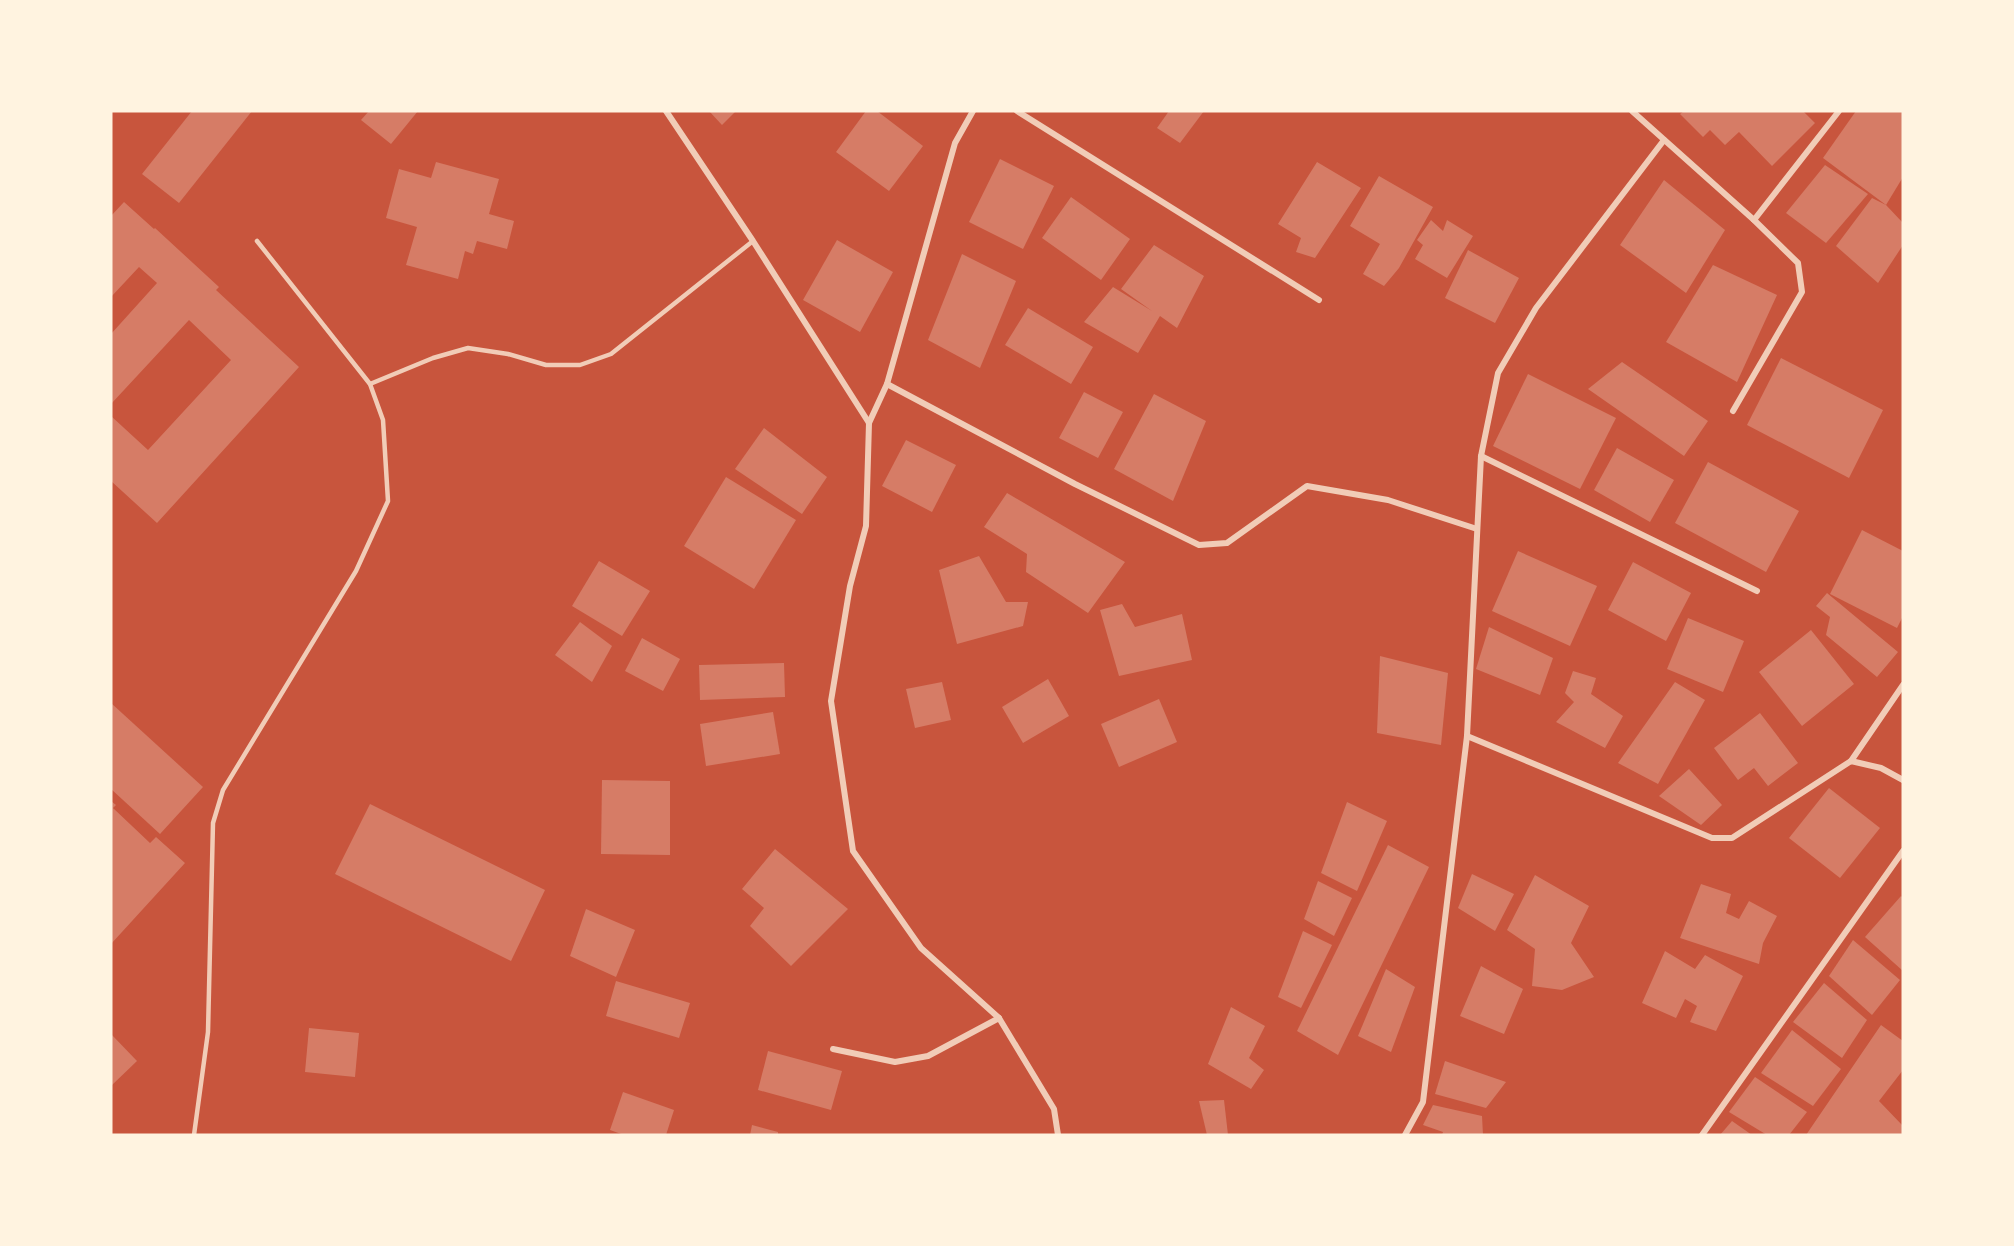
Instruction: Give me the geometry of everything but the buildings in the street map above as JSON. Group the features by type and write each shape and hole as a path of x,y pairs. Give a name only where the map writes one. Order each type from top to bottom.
{"street":[{"path":"666,111 753,241 869,423"},
{"path":"973,111 955,143 886,384 869,423 866,526 850,586 831,701 853,851 921,948 999,1018 1054,1109 1058,1135"},
{"path":"1017,111 1318,300"},
{"path":"1632,111 1754,220 1798,263 1802,292 1733,411"},
{"path":"1754,220 1839,111"},
{"path":"1405,1135 1423,1102 1467,736 1481,456 1498,373 1536,308 1664,140"},
{"path":"886,384 1075,484 1199,545 1227,543 1307,486 1388,500 1477,529"},
{"path":"1481,456 1757,591"},
{"path":"1467,736 1712,838 1732,838 1851,761 1903,685"},
{"path":"1851,761 1881,768 1903,780"},
{"path":"1702,1135 1903,851"},
{"path":"833,1049 896,1062 928,1056 999,1018"}],"lane":[{"path":"370,384 433,358 468,348 508,354 546,364 580,365 611,354 753,241"},
{"path":"194,1135 208,1032 213,823 224,790 356,571 388,501 383,420 370,384 257,242"}]}
